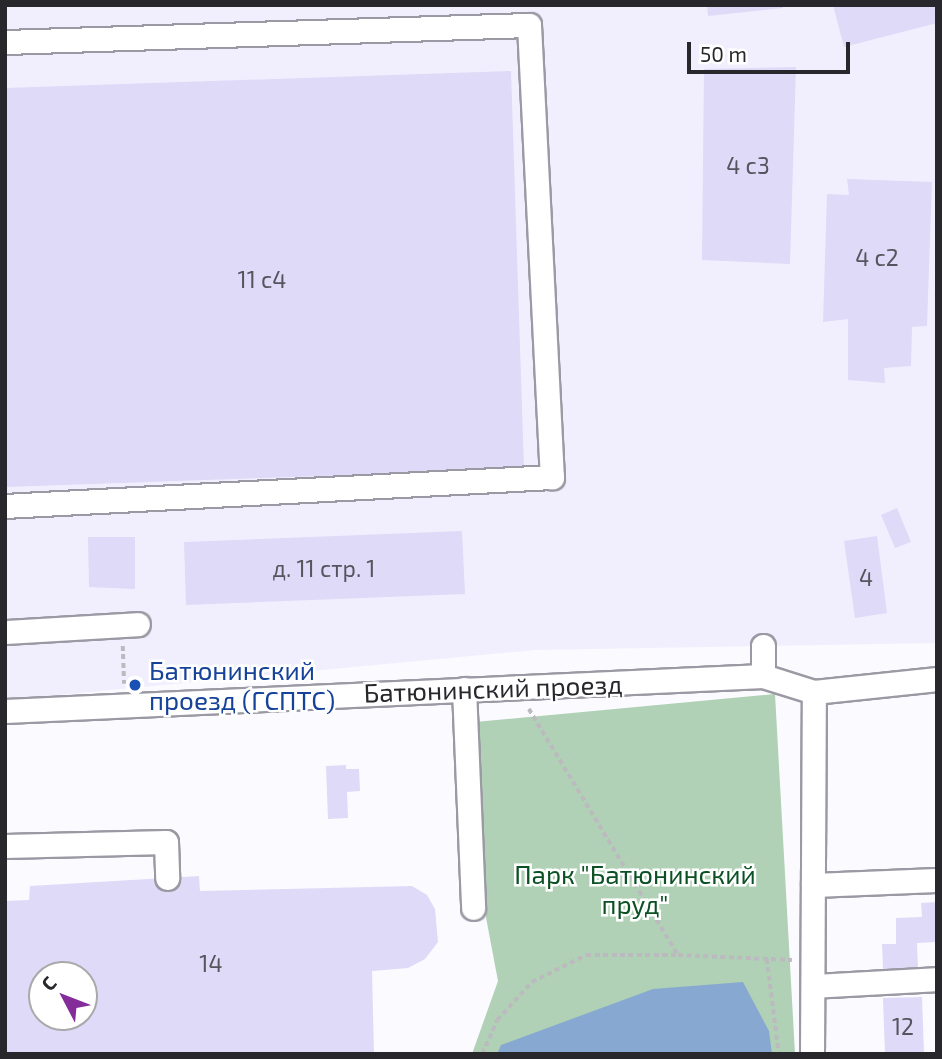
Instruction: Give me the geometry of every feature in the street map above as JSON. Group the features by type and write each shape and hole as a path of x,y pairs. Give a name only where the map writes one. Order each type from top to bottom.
{"street":[{"path":"5,42 528,25 552,477 5,506"},
{"path":"5,632 130,625"},
{"path":"763,646 764,676"},
{"name":"Батюнинский проезд","path":"5,711 764,676 814,692 937,679"},
{"path":"464,689 472,908"},
{"path":"813,1054 814,692"},
{"path":"5,846 166,842 167,878"},
{"path":"813,886 937,880"},
{"path":"813,986 937,979"}],"path":[{"path":"124,704 130,625"},
{"path":"526,704 678,955"},
{"path":"482,1054 497,1020 532,982 586,955 678,955 812,962"},
{"path":"767,959 779,1054"}],"shaded area":[{"path":"5,5 937,5 937,643 535,650 5,700"}],"green space":[{"name":"Парк \"Батюнинский пруд\"","path":"775,694 795,1054 472,1054 498,981 484,907 475,722"}],"water":[{"path":"743,982 769,1031 772,1054 497,1054 501,1045 653,989"}],"building":[{"path":"707,5 783,5 783,8 708,16"},
{"path":"833,5 937,5 937,23 844,47"},
{"path":"796,67 790,264 702,260 704,69"},
{"path":"511,71 524,469 5,487 5,88"},
{"path":"847,179 932,182 927,326 912,327 911,366 884,368 885,383 848,380 848,319 823,322 827,194 849,195"},
{"path":"897,508 911,542 895,548 881,515"},
{"path":"462,531 465,594 186,605 184,542"},
{"path":"877,536 887,613 855,618 844,541"},
{"path":"88,537 135,537 135,589 89,587"},
{"path":"346,765 346,769 359,769 360,791 347,792 348,818 328,819 326,766"},
{"path":"199,876 200,891 412,886 427,895 435,909 438,942 425,959 408,968 372,971 374,1054 5,1054 5,901 29,900 30,886"},
{"path":"937,902 937,942 917,943 918,968 883,969 882,944 896,944 896,918 922,917 921,903"},
{"path":"922,997 924,1054 885,1054 883,998"}],"place":[{"name":"Батюнинский проезд (ГСПТС)","path":"135,685"}]}
